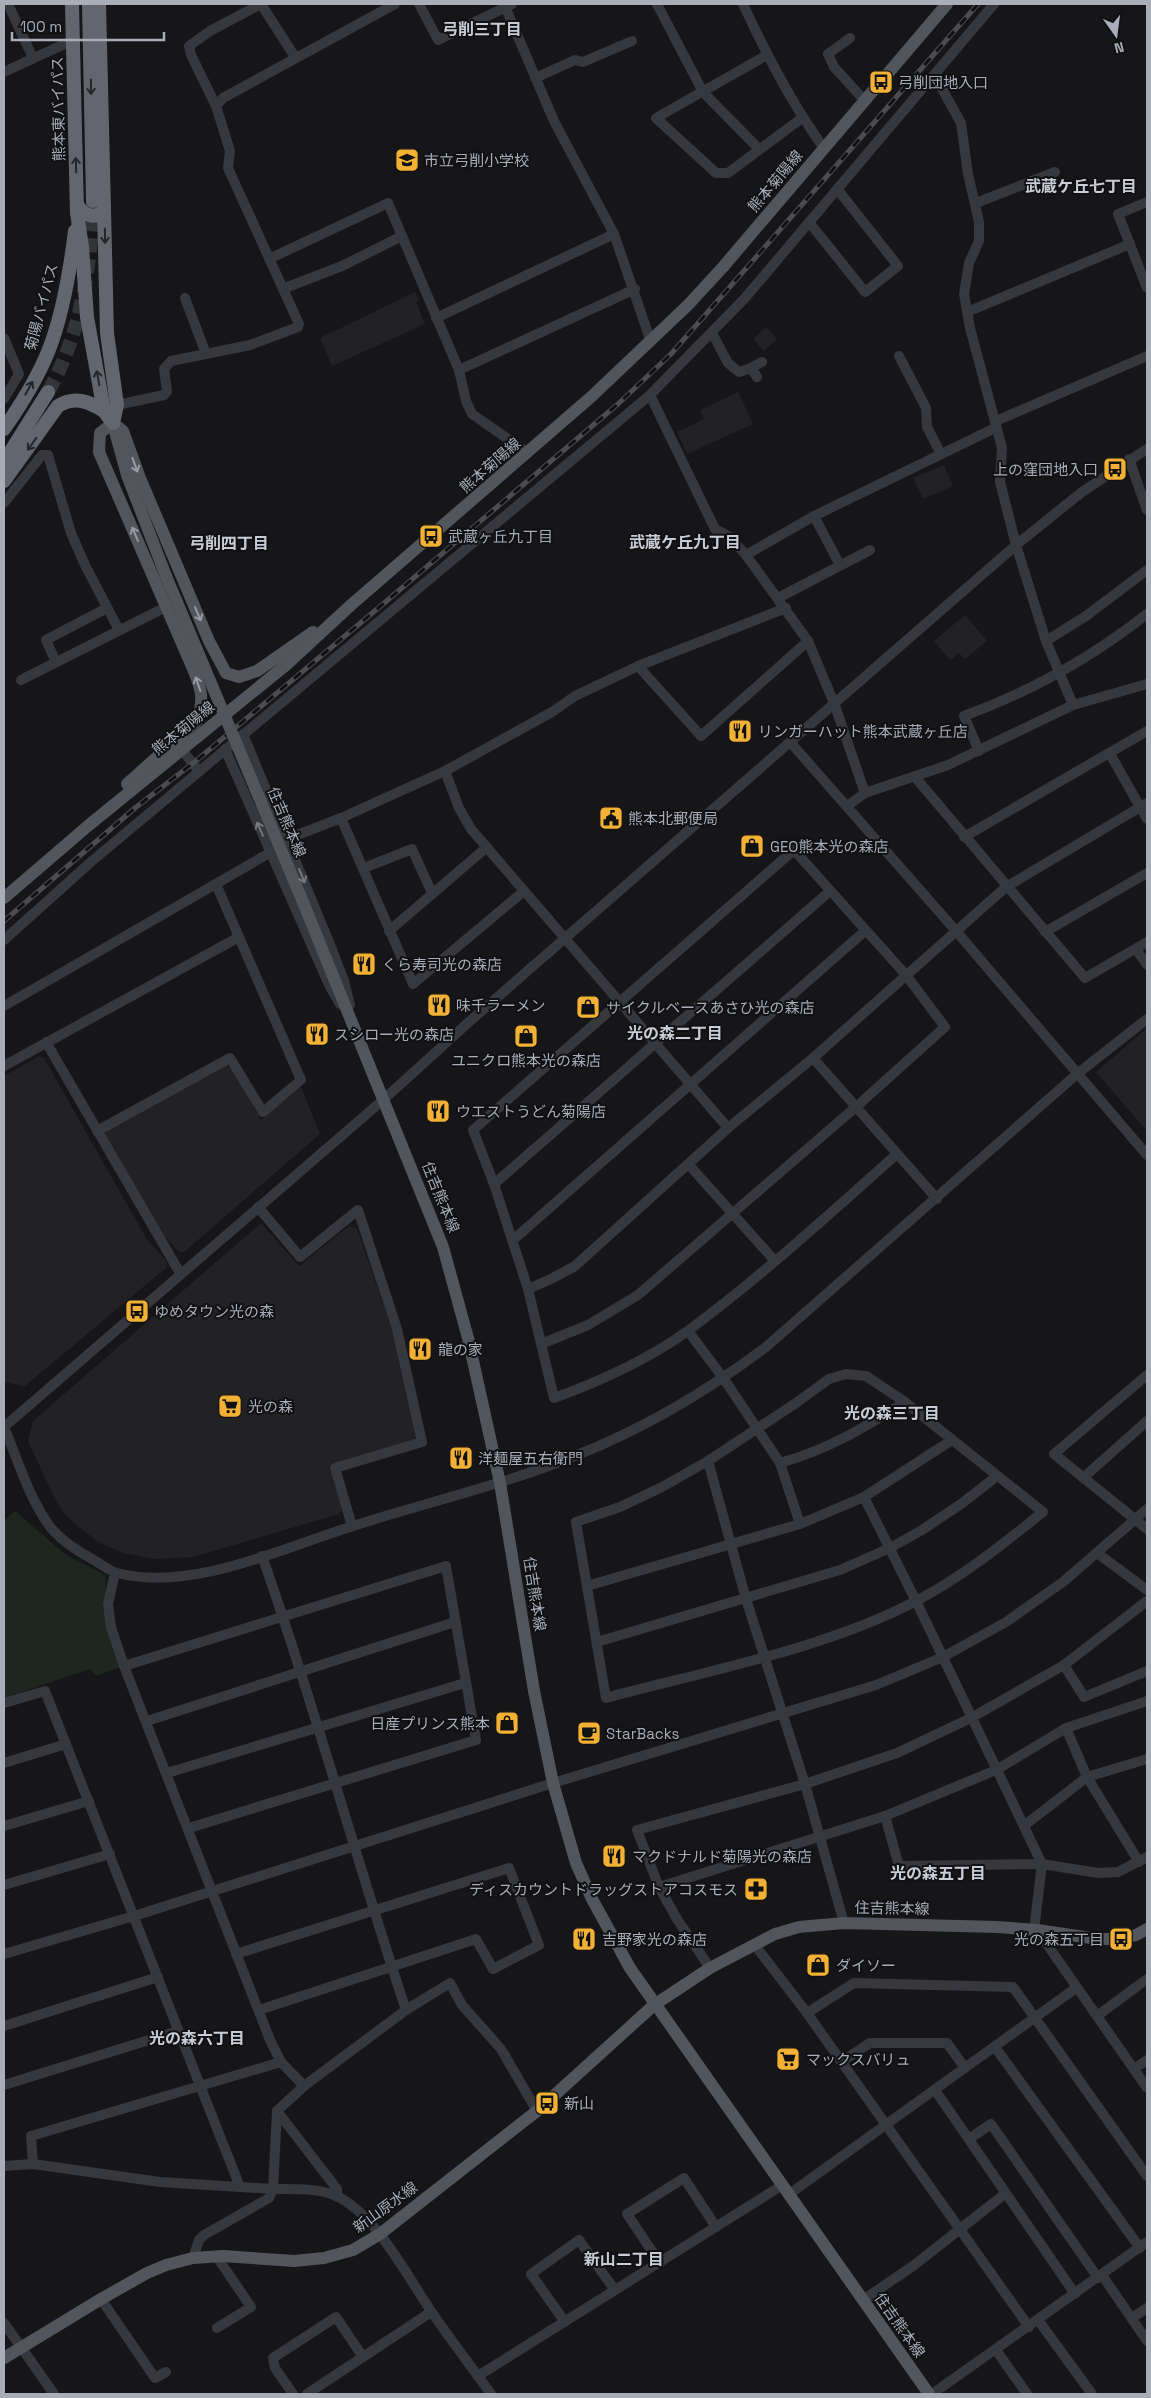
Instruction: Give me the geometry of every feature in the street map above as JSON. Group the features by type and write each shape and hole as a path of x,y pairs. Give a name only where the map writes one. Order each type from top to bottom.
{"highway":[{"name":"熊本東バイパス","path":"72,4 77,209"},
{"path":"89,4 98,204 113,423"},
{"path":"77,209 90,216 98,216 103,212 98,204 99,4"},
{"path":"77,209 87,317 111,408"},
{"name":"菊陽バイパス","path":"4,429 15,413 48,352 59,316 69,270 77,209"},
{"path":"59,316 70,303 86,295 93,296 102,302 106,312"},
{"path":"4,462 48,392"},
{"path":"4,481 58,406 66,401 84,400 111,408"}],"main road":[{"name":"熊本菊陽線","path":"4,898 89,824 286,666 351,605 528,453 688,305 724,267 947,4"},
{"name":"住吉熊本線","path":"113,423 127,475 166,576 356,1031 443,1247 468,1338 500,1483 534,1691 553,1783 576,1863 610,1936 654,2005 931,2394"},
{"path":"89,824 123,787 197,721 200,714 202,695 100,452 100,433 113,423 123,431 140,478 209,641 226,674 239,677 257,672 351,605"},
{"name":"住吉熊本線","path":"654,2005 710,1968 754,1944 799,1927 844,1923 1036,1930 1098,1939 1120,1939 1136,1935 1147,1929"},
{"name":"新山原水線","path":"4,2358 101,2299 147,2273 166,2265 193,2258 217,2257 294,2261 324,2258 353,2250 380,2234 537,2111 654,2005"}],"street":[{"path":"8,4 33,58"},
{"path":"111,408 164,395 167,391 163,372 168,363 257,343 298,327 299,324 271,258 228,168 230,151 216,106 191,55 190,46 210,31 261,4 295,57"},
{"path":"216,106 223,98 295,57 396,4"},
{"path":"419,4 438,40 507,5 554,121 614,234 650,339"},
{"path":"657,4 703,92 759,149"},
{"path":"743,4 767,55 802,118 824,148"},
{"path":"4,940 92,861 145,819 243,734 650,395 745,298 935,76 994,4"},
{"path":"850,38 828,54 834,67 865,100"},
{"path":"4,72 73,40"},
{"path":"536,78 575,60 583,62 632,41"},
{"path":"767,55 656,118 716,173 728,173 802,118"},
{"path":"935,76 961,123 968,174 976,203 979,222 979,242 968,263 964,294 1002,448 1000,482 1016,545 1046,641 1073,705"},
{"path":"976,203 1055,172"},
{"path":"809,222 865,292 898,266 838,190"},
{"path":"1147,202 1118,214 1147,288"},
{"path":"271,258 388,203 459,370 466,401 472,414 528,453"},
{"path":"436,318 614,234"},
{"path":"284,288 342,266 402,236"},
{"path":"967,312 1130,244"},
{"path":"459,370 634,289"},
{"path":"185,298 206,354"},
{"path":"712,333 728,363 739,372 754,373 762,362"},
{"path":"4,338 19,374 4,399"},
{"path":"899,356 926,408 927,427 941,454"},
{"path":"746,555 814,516 941,454 996,424 1147,356"},
{"path":"650,395 715,530 730,537 746,555 808,641 834,703 865,793"},
{"path":"1147,450 1129,459 1082,492 1016,545 566,938 384,1100 180,1273 4,1427 33,1498 52,1528 76,1550 115,1573 156,1578 196,1575 262,1556 352,1526 500,1483 573,1457 647,1423 724,1379 766,1347 1077,1074 1147,1019"},
{"path":"4,503 42,455 48,455 84,565 119,630"},
{"path":"1129,459 1147,510"},
{"path":"814,516 840,565"},
{"path":"778,598 870,550"},
{"path":"1046,641 1086,616 1147,570"},
{"path":"22,680 166,606"},
{"path":"56,662 46,640 107,608"},
{"path":"4,1006 271,852 287,839 341,818 445,771 552,712 575,696 638,666 786,608"},
{"path":"979,751 964,716 1008,699 1059,672 1091,653 1147,614"},
{"path":"638,666 701,736 808,641"},
{"path":"847,806 865,793 915,777 979,751 1073,705 1147,684"},
{"path":"964,837 1147,731"},
{"path":"243,734 344,981 356,1031"},
{"path":"791,743 956,931 1147,1155"},
{"path":"182,750 199,771"},
{"path":"225,750 330,987 356,1031"},
{"path":"1110,754 1143,805 1147,819"},
{"path":"445,771 459,808 471,829 728,1128"},
{"path":"915,777 1006,887 1085,978 1147,942"},
{"path":"528,1289 551,1280 575,1266 728,1128 813,1058 1006,887 1143,805"},
{"path":"341,818 413,984 524,891"},
{"path":"389,931 487,847"},
{"path":"364,868 412,849 432,893"},
{"path":"541,1344 588,1325 638,1295 857,1106 945,1027 906,975 794,850 473,1130 494,1184 528,1289 541,1344 554,1398 584,1387 632,1364 688,1331 775,1261 897,1154"},
{"path":"1046,932 1147,873"},
{"path":"97,1132 230,1058 263,1112 301,1080 216,884"},
{"path":"494,1184 830,891"},
{"path":"513,1240 865,931"},
{"path":"4,1066 239,937"},
{"path":"1136,949 1147,965"},
{"path":"46,1042 180,1273"},
{"path":"813,1058 937,1198"},
{"path":"689,1164 775,1261"},
{"path":"258,1207 300,1256 358,1210 397,1329 422,1442 335,1468 352,1526"},
{"path":"688,1331 724,1379 780,1463 800,1524"},
{"path":"846,1374 866,1376 904,1402 1043,1512 998,1547 916,1601 869,1622 823,1639 606,1698 576,1522 620,1507 708,1461 757,1429 829,1379 846,1374"},
{"path":"1147,1375 1054,1454 1147,1529"},
{"path":"780,1463 811,1454 844,1440 904,1402"},
{"path":"1083,1478 1147,1422"},
{"path":"587,1586 800,1524 864,1497 952,1440"},
{"path":"708,1461 746,1599 766,1655 781,1715 805,1784 844,1923"},
{"path":"597,1642 840,1570 890,1548 961,1504 997,1476"},
{"path":"864,1497 1042,1864 1036,1930 1147,2088"},
{"path":"4,1954 212,1892 553,1783 876,1685 943,1657 1006,1622 1063,1582 1147,1509"},
{"path":"1097,1553 1147,1590"},
{"path":"262,1556 320,1729 354,1848 376,1911 406,2010"},
{"path":"124,1666 284,1618 446,1566 476,1740 335,1781 189,1828"},
{"path":"115,1573 108,1604 111,1627 124,1666 189,1828 270,2040 281,2062 304,2086"},
{"path":"710,1968 677,1919 659,1887 637,1830 805,1784 898,1753 971,1718 1064,1665 1147,1601"},
{"path":"147,1721 455,1622"},
{"path":"1064,1665 1084,1697 1147,1670"},
{"path":"167,1774 320,1729 465,1683"},
{"path":"4,1704 45,1691 240,2187"},
{"path":"659,1887 820,1838 884,1816 996,1770 1066,1728 1147,1701"},
{"path":"884,1816 899,1866 1042,1864 1098,1873 1118,1872 1143,1859 1087,1777 1066,1728"},
{"path":"4,1763 66,1744"},
{"path":"1025,1826 1087,1777 1147,1759"},
{"path":"4,1826 89,1800"},
{"path":"4,1885 110,1854"},
{"path":"236,1954 509,1868 539,1945 492,1969 476,1939 259,2010"},
{"path":"754,1944 807,2013 885,2126 1029,2327"},
{"path":"4,2026 158,1977"},
{"path":"1097,2016 1147,1979"},
{"path":"193,2258 199,2240 204,2235 268,2198 274,2189 277,2111 304,2086 406,2010 450,1983 462,2005 501,2048 537,2111"},
{"path":"807,2013 854,1983 1013,1987 1147,2176"},
{"path":"478,2376 614,2289 660,2263 716,2227 785,2191 885,2126 1076,1988"},
{"path":"4,2086 178,2032"},
{"path":"841,2062 870,2043 947,2043 965,2068"},
{"path":"931,2394 1144,2245 995,2046"},
{"path":"1134,2069 1147,2060"},
{"path":"34,2164 31,2136 281,2062"},
{"path":"935,2090 1075,2294"},
{"path":"277,2111 337,2189 337,2196"},
{"path":"969,2139 991,2124 1147,2341"},
{"path":"4,2166 34,2164 160,2182 313,2190 337,2196 348,2203 380,2234 431,2312 492,2394"},
{"path":"660,2263 627,2214 684,2178 716,2227"},
{"path":"863,2300 1006,2193"},
{"path":"565,2322 531,2274 579,2240 614,2289"},
{"path":"217,2257 251,2307 217,2328"},
{"path":"101,2299 155,2378 166,2372"},
{"path":"1132,2318 1147,2308"},
{"path":"307,2394 431,2312"},
{"path":"293,2394 275,2368 273,2358 336,2317 363,2357"},
{"path":"1038,2320 1092,2394"},
{"path":"4,2323 54,2394"},
{"path":"996,2350 1027,2394"}],"shaded area":[{"path":"415,292 419,300 416,302 425,324 332,366 320,338"},
{"path":"766,327 777,339 764,351 753,339"},
{"path":"738,392 753,424 687,454 677,432 704,419 700,410"},
{"path":"944,465 953,486 923,499 913,478"},
{"path":"965,615 987,641 965,659 959,653 950,660 934,641"},
{"path":"1147,1028 1147,1131 1096,1072"},
{"path":"39,1056 44,1058 146,1238 167,1262 167,1267 25,1386 5,1382 4,1379 4,1076"},
{"path":"226,1066 231,1068 261,1120 301,1087 320,1134 184,1252 179,1252 160,1231 105,1135 106,1131"},
{"name":"光の森","path":"261,1223 299,1266 349,1226 357,1228 395,1339 417,1436 413,1440 329,1467 342,1509 339,1514 193,1557 155,1559 123,1553 97,1541 63,1512 52,1493 28,1441 33,1421"},
{"path":"15,1511 65,1554 105,1575 108,1630 121,1667 96,1676 90,1669 4,1698 4,1521"}],"tunnel":[{"path":"48,392 69,347 82,299 90,251 93,201"}],"railway":[{"path":"4,921 135,808 197,760 618,404 671,354 978,4"}],"place":[{"name":"弓削団地入口","path":"881,82"},
{"name":"市立弓削小学校","path":"407,160"},
{"name":"上の窪団地入口","path":"1115,469"},
{"name":"武蔵ヶ丘九丁目","path":"431,536"},
{"name":"リンガーハット熊本武蔵ヶ丘店","path":"740,731"},
{"name":"熊本北郵便局","path":"611,818"},
{"name":"GEO熊本光の森店","path":"752,846"},
{"name":"くら寿司光の森店","path":"364,964"},
{"name":"味千ラーメン","path":"439,1005"},
{"name":"サイクルベースあさひ光の森店","path":"588,1007"},
{"name":"スシロー光の森店","path":"317,1034"},
{"name":"ユニクロ熊本光の森店","path":"526,1036"},
{"name":"ウエストうどん菊陽店","path":"438,1111"},
{"name":"ゆめタウン光の森","path":"137,1311"},
{"name":"龍の家","path":"420,1349"},
{"name":"光の森","path":"230,1406"},
{"name":"洋麺屋五右衛門","path":"461,1458"},
{"name":"日産プリンス熊本","path":"507,1723"},
{"name":"StarBacks","path":"589,1733"},
{"name":"マクドナルド菊陽光の森店","path":"614,1856"},
{"name":"ディスカウントドラッグストアコスモス","path":"756,1889"},
{"name":"吉野家光の森店","path":"584,1939"},
{"name":"光の森五丁目","path":"1121,1939"},
{"name":"ダイソー","path":"818,1965"},
{"name":"マックスバリュ","path":"788,2059"},
{"name":"新山","path":"547,2103"}],"district":[{"name":"弓削三丁目","path":"482,29"},
{"name":"武蔵ケ丘七丁目","path":"1081,186"},
{"name":"武蔵ケ丘九丁目","path":"685,542"},
{"name":"弓削四丁目","path":"229,543"},
{"name":"光の森二丁目","path":"675,1033"},
{"name":"光の森三丁目","path":"892,1413"},
{"name":"光の森五丁目","path":"938,1873"},
{"name":"光の森六丁目","path":"197,2038"},
{"name":"新山二丁目","path":"624,2259"}]}
